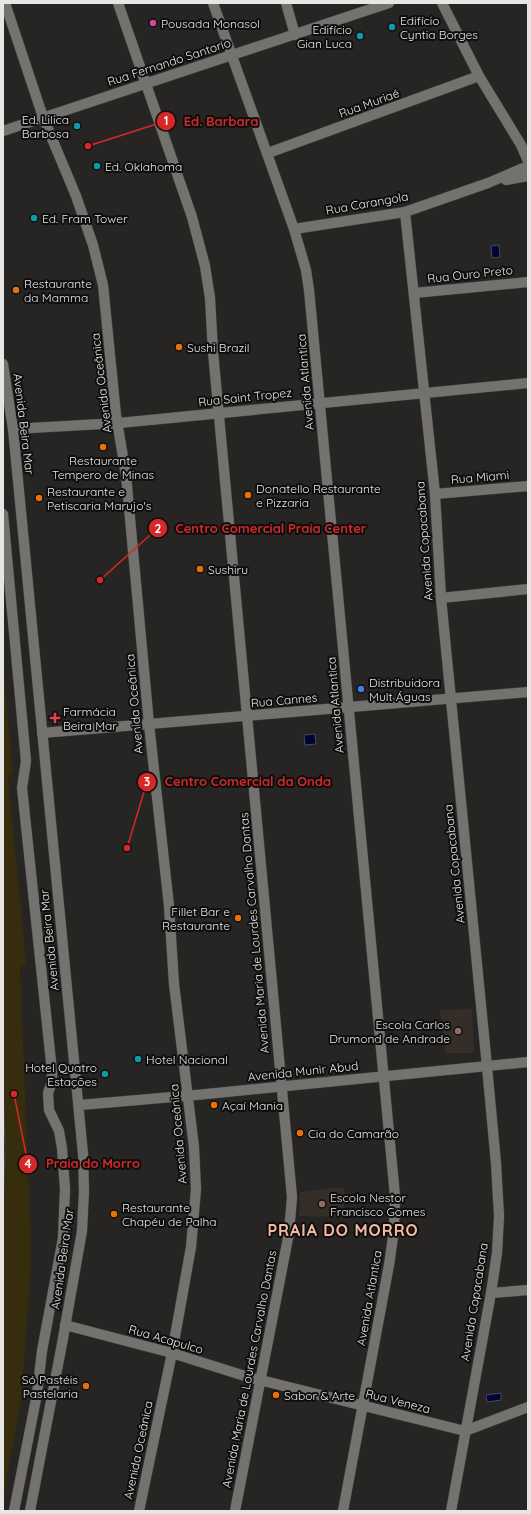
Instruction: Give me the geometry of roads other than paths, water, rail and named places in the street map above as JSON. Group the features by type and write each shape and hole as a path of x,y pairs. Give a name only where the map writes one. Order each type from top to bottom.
{"street":[{"name":"Avenida Oceânica","path":"5,3 43,117 76,196 99,268 107,313 126,475 149,724 169,906 174,984 195,1154 195,1208 191,1247 172,1353 139,1511"},
{"name":"Avenida Maria de Lourdes Carvalho Dantas","path":"118,3 144,83 192,217 205,266 210,298 219,413 292,1197 289,1233 273,1322 260,1380 235,1511"},
{"name":"Avenida Atlantica","path":"213,3 231,56 268,153 294,229 306,270 320,403 395,1196 394,1230 389,1265 343,1511"},
{"path":"286,3 295,35"},
{"name":"Rua Fernando Santorio","path":"3,131 144,83 295,35 375,5 388,3"},
{"path":"442,3 479,76 524,148 528,161"},
{"name":"Rua Muriaé","path":"268,153 479,76"},
{"name":"Rua Carangola","path":"294,229 405,212 488,183 528,166"},
{"name":"Rua Carangola","path":"488,183 528,176"},
{"name":"Avenida Copacabana","path":"405,212 435,494 441,598 487,1067 496,1163 499,1216 497,1253 491,1294 451,1511"},
{"name":"Rua Ouro Preto","path":"414,293 528,282"},
{"name":"Avenida Beira Mar","path":"3,364 12,429 80,1105 84,1191 82,1231 30,1511"},
{"name":"Rua Saint Tropez","path":"12,429 119,423 528,383"},
{"name":"Rua Miami","path":"435,494 528,486"},
{"path":"3,514 26,761 22,788 52,1071 52,1082 48,1093 49,1110 59,1131 65,1189 63,1238 42,1351 37,1394 14,1511"},
{"path":"441,598 528,589"},
{"name":"Rua Cannes","path":"42,733 528,692"},
{"name":"Avenida Munir Abud","path":"80,1105 528,1062"},
{"path":"491,1294 528,1290"},
{"name":"Rua Acapulco","path":"65,1325 172,1353 260,1380"},
{"name":"Rua Veneza","path":"260,1380 465,1431"},
{"path":"465,1431 528,1407"}],"water":[{"path":"499,245 500,257 492,258 491,246"},
{"path":"315,734 316,744 305,745 304,735"},
{"path":"3,1079 5,1148 3,1217"},
{"path":"501,1393 501,1400 487,1402 486,1395"}],"place":[{"name":"Pousada Monasol","path":"153,23"},
{"name":"Edifício Cyntia Borges","path":"392,27"},
{"name":"Edifício Gian Luca","path":"360,36"},
{"name":"Ed. Lilica Barbosa","path":"77,126"},
{"name":"Ed. Barbara","path":"88,146"},
{"name":"Ed. Oklahoma","path":"97,166"},
{"name":"Ed. Fram Tower","path":"34,218"},
{"name":"Restaurante da Mamma","path":"16,290"},
{"name":"Sushi Brazil","path":"179,347"},
{"name":"Restaurante Tempero de Minas","path":"103,447"},
{"name":"Donatello Restaurante e Pizzaria","path":"248,495"},
{"name":"Restaurante e Petiscaria Marujo's","path":"39,498"},
{"name":"Sushiru","path":"200,569"},
{"name":"Centro Comercial Praia Center","path":"100,580"},
{"name":"Distribuidora Mult Águas","path":"361,689"},
{"name":"Farmácia Beira Mar","path":"55,718"},
{"name":"Centro Comercial da Onda","path":"127,848"},
{"name":"Fillet Bar e Restaurante","path":"238,918"},
{"name":"Escola Carlos Drumond de Andrade","path":"458,1031"},
{"name":"Hotel Nacional","path":"138,1059"},
{"name":"Hotel Quatro Estações","path":"105,1074"},
{"name":"Praia do Morro","path":"14,1094"},
{"name":"Açaí Mania","path":"214,1105"},
{"name":"Cia do Camarão","path":"300,1133"},
{"name":"Escola Nestor Francisco Gomes","path":"322,1204"},
{"name":"Restaurante Chapéu de Palha","path":"114,1214"},
{"name":"Só Pastéis Pastelaria","path":"86,1386"},
{"name":"Sabor & Arte","path":"276,1395"}],"district":[{"name":"PRAIA DO MORRO","path":"343,1230"}]}
